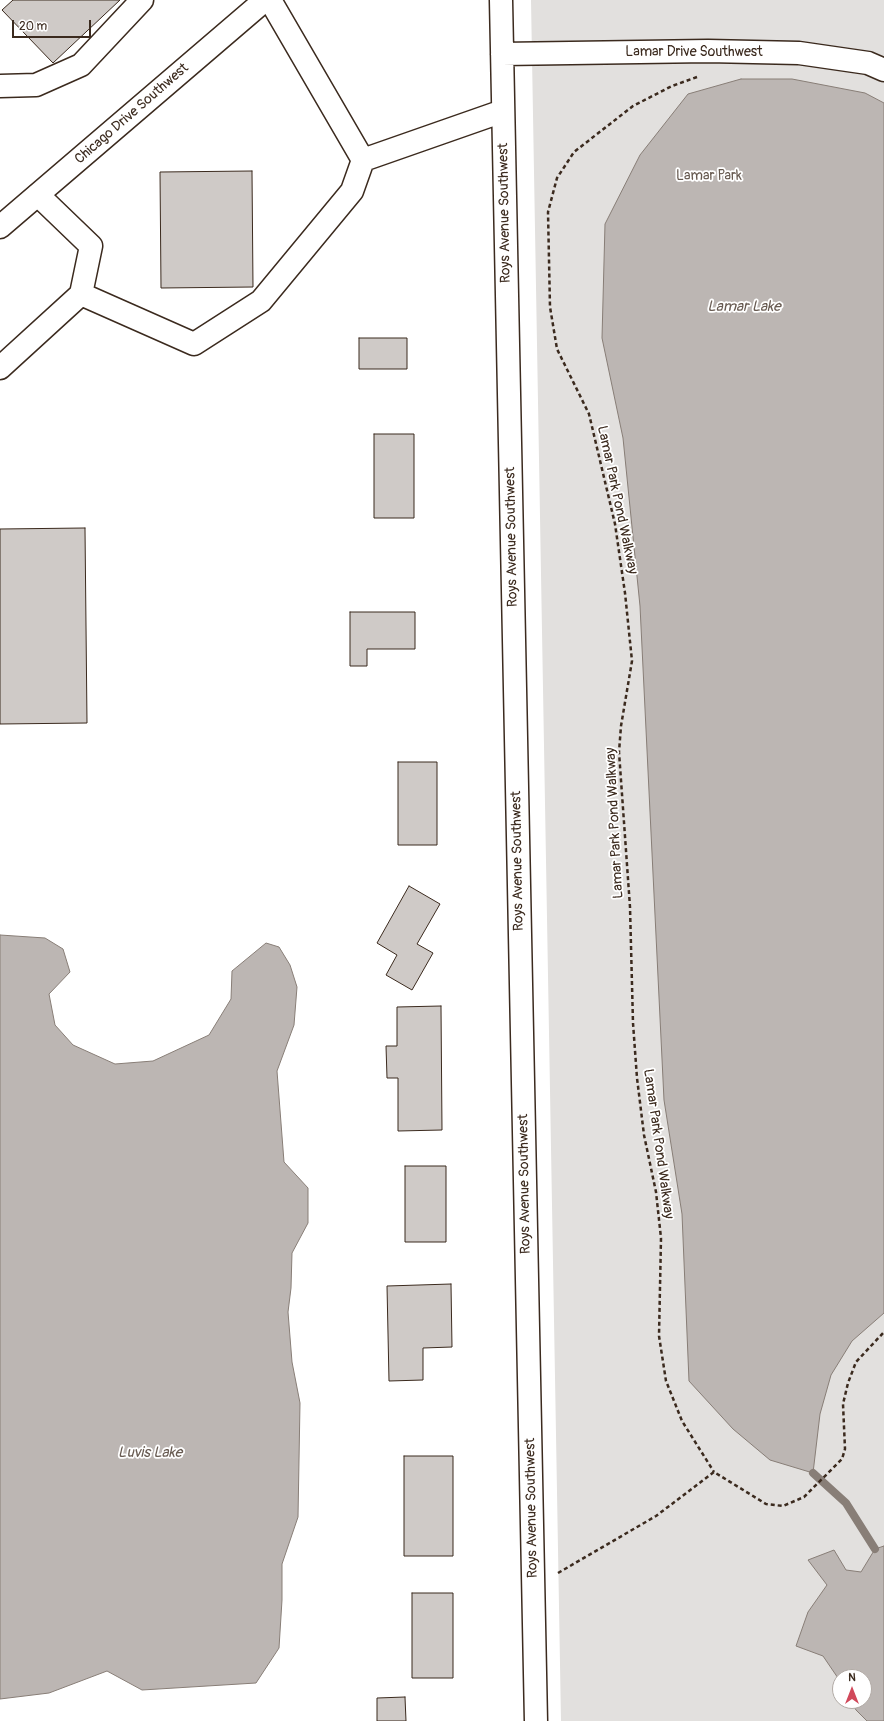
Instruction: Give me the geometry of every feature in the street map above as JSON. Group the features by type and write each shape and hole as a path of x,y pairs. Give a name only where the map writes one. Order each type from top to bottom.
{"street":[{"path":"0,86 36,85 81,65 142,0"},
{"name":"Chicago Drive Southwest","path":"0,227 265,0"},
{"path":"81,294 194,344 260,301 352,191 363,160 270,0"},
{"name":"Roys Avenue Southwest","path":"501,0 536,1721"},
{"name":"Lamar Drive Southwest","path":"502,54 708,51 799,53 868,63 884,70"},
{"path":"363,160 503,111"},
{"path":"0,368 81,294 91,246 38,195"}],"path":[{"name":"Lamar Park Pond Walkway","path":"698,77 672,86 634,106 574,152 557,178 548,212 550,307 557,349 589,414 615,524 625,593 632,661 621,726 619,752 630,907 637,1078 644,1135 656,1192 661,1238 659,1336 666,1381 682,1421 714,1472 766,1504 783,1506 804,1497 842,1459 845,1449 843,1404 848,1383 856,1362 884,1332"},
{"path":"533,1587 656,1516 714,1472"}],"green space":[{"name":"Lamar Park","path":"531,0 884,0 884,1721 561,1721"}],"water":[{"name":"Lamar Lake","path":"741,79 792,79 865,93 884,103 884,1313 852,1341 831,1375 820,1414 813,1473 770,1460 733,1429 689,1381 682,1214 664,1100 640,606 623,438 602,338 605,224 640,155 688,94"},
{"name":"Luvis Lake","path":"0,935 45,938 63,949 70,972 49,994 55,1025 73,1045 115,1064 153,1061 209,1035 231,999 232,971 266,943 279,947 290,965 297,987 294,1025 277,1071 284,1162 308,1188 308,1223 292,1253 291,1288 288,1312 292,1362 300,1403 298,1517 282,1564 282,1600 279,1648 256,1683 142,1690 107,1671 49,1693 0,1699"},
{"path":"884,1546 884,1721 867,1721 855,1709 872,1709 872,1669 832,1669 823,1656 796,1646 808,1612 827,1585 808,1560 834,1550 846,1570 861,1572 875,1549"}],"building":[{"path":"13,0 120,0 53,63 2,10"},
{"path":"252,171 253,287 161,288 160,172"},
{"path":"359,338 407,338 407,369 359,369"},
{"path":"374,434 414,434 414,518 374,518"},
{"path":"85,528 87,723 0,724 0,529"},
{"path":"350,612 415,612 415,649 367,649 367,666 350,666"},
{"path":"398,762 437,762 437,845 398,845"},
{"path":"409,886 440,904 417,944 433,953 412,990 386,975 397,955 377,943"},
{"path":"441,1006 442,1130 398,1131 398,1078 387,1078 386,1046 397,1046 397,1007"},
{"path":"405,1166 446,1166 446,1242 405,1242"},
{"path":"451,1284 452,1347 423,1348 423,1380 389,1381 387,1286"},
{"path":"404,1456 453,1456 453,1556 404,1556"},
{"path":"412,1593 453,1593 453,1678 412,1678"},
{"path":"405,1697 406,1721 377,1721 377,1698"}],"waterway":[{"path":"813,1473 846,1503 875,1549"}]}
